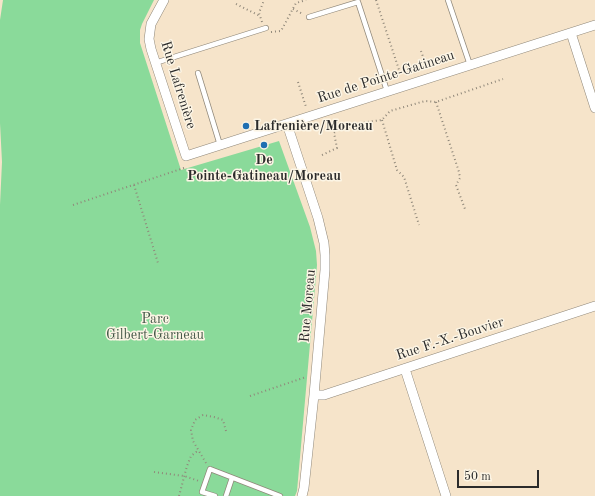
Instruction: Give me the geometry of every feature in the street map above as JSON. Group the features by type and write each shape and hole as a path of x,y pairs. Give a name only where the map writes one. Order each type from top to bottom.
{"street":[{"name":"Rue Lafrenière","path":"164,0 151,24 149,32 151,49 186,156"},
{"name":"Rue de Pointe-Gatineau","path":"186,156 595,25"},
{"path":"570,33 595,108"},
{"name":"Rue Moreau","path":"287,124 318,218 325,249 325,270 314,395 302,496"},
{"name":"Rue F.-X.-Bouvier","path":"314,395 324,395 595,306"},
{"path":"405,369 446,496"}],"lane":[{"path":"448,0 470,65"},
{"path":"309,17 358,2 387,92"},
{"path":"155,63 266,28"},
{"path":"198,73 220,145"},
{"path":"215,496 202,492 210,469 280,496"},
{"path":"226,496 232,478"}],"path":[{"path":"264,0 260,16 262,24 270,32 281,31 296,3 306,0"},
{"path":"376,0 401,76"},
{"path":"236,4 260,16"},
{"path":"421,51 427,68"},
{"path":"322,155 337,148 334,133 337,130 367,122 382,120 390,112 425,102 436,102 503,79"},
{"path":"298,82 306,107"},
{"path":"436,102 459,172 460,178 456,185 465,209"},
{"path":"382,120 397,170 404,177 419,225"},
{"path":"72,205 184,168"},
{"path":"134,185 158,263"},
{"path":"250,396 310,377"},
{"path":"210,469 193,441 191,430 196,420 203,415 223,420 226,431"},
{"path":"179,496 186,466 191,456 196,452 200,452"},
{"path":"154,472 184,476 206,483"}],"green space":[{"name":"Parc Gilbert-Garneau","path":"3,0 154,0 140,30 140,43 181,170 279,141 310,227 316,251 317,265 297,491 295,496 0,496 0,205 2,162 0,123 0,20"}],"place":[{"name":"Lafrenière/Moreau","path":"246,126"},
{"name":"De Pointe-Gatineau/Moreau","path":"264,145"}]}
